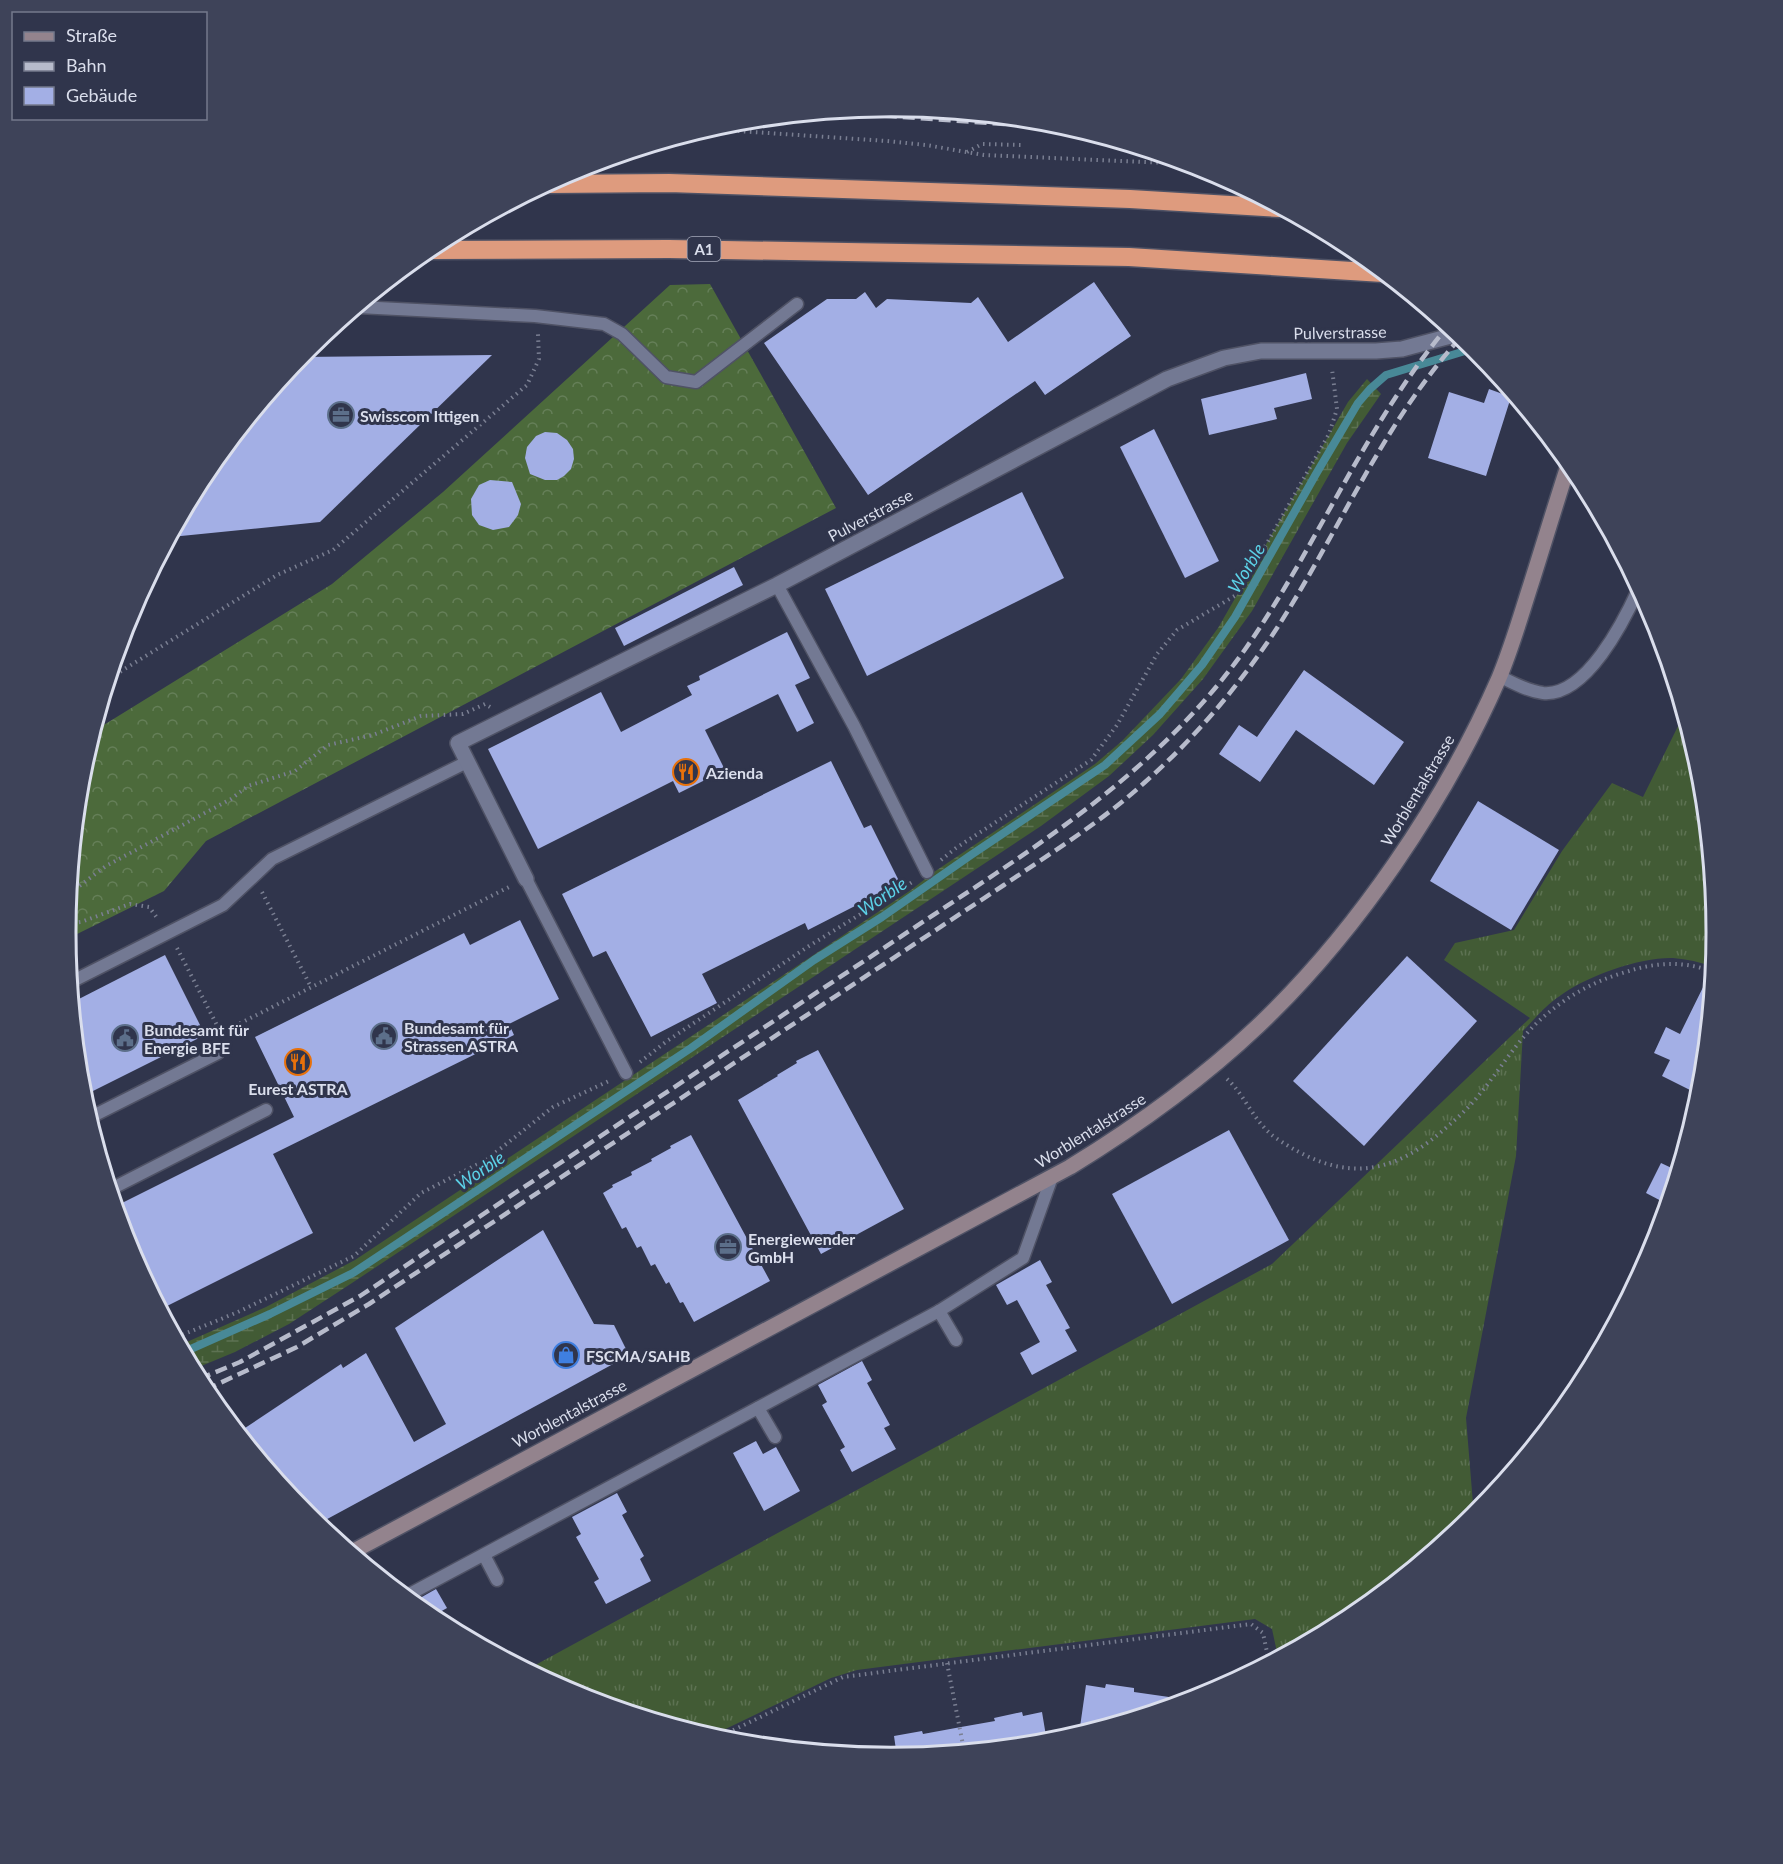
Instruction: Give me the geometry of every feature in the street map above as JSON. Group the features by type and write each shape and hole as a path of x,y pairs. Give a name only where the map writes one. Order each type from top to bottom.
{"highway":[{"path":"569,184 669,183 1130,199 1263,207"},
{"name":"A1","path":"446,250 669,249 1129,257 1370,272"}],"main road":[{"name":"Worblentalstrasse","path":"358,1549 1052,1177 1117,1138 1214,1066 1286,997 1374,893 1449,777 1477,726 1499,676 1565,474"}],"street":[{"name":"Pulverstrasse","path":"526,879 458,743 777,585 1167,378 1224,358 1261,351 1376,351 1402,349 1448,337"}],"lane":[{"path":"368,308 535,316 604,324 622,334 666,377 696,382 797,304"},
{"path":"777,585 854,726 927,872"},
{"path":"1499,676 1530,690 1545,693 1559,692 1578,680 1595,663 1615,636 1634,598"},
{"path":"78,979 223,905 272,859 467,762"},
{"path":"526,879 626,1073"},
{"path":"97,1114 218,1053"},
{"path":"117,1186 266,1110"},
{"path":"414,1592 939,1311 1023,1258 1052,1177"},
{"path":"939,1311 956,1340"},
{"path":"758,1408 775,1437"},
{"path":"484,1555 497,1580"}],"path":[{"path":"743,131 887,141 984,155 1160,163"},
{"path":"967,153 982,144 1022,145"},
{"path":"119,672 277,575 333,550 517,395 527,385 539,359 540,345 535,316"},
{"path":"184,1334 238,1312 354,1256 421,1192 486,1160 553,1107 626,1073 695,1022 809,946 927,872 956,848 1091,760 1117,725 1157,654 1176,630 1238,594 1329,434 1337,409 1329,350"},
{"path":"78,887 106,866 231,800 248,786 295,771 328,745 373,735 421,716 463,714 484,704"},
{"path":"254,876 311,987"},
{"path":"221,1033 526,879"},
{"path":"76,923 130,904 149,907 169,932 221,1033 218,1053"},
{"path":"1214,1066 1237,1088 1256,1118 1274,1136 1308,1156 1326,1163 1343,1168 1372,1169 1387,1166 1408,1156 1454,1122 1478,1097 1537,1022 1580,989 1636,968 1666,964 1693,965 1705,969"},
{"path":"732,1731 843,1677 1251,1624 1263,1633 1268,1655"},
{"path":"947,1663 963,1743"}],"green space":[{"path":"710,284 836,508 206,841 164,891 76,934 83,826 103,725 332,584 443,492 670,285"},
{"path":"1367,379 1381,394 1347,443 1252,611 1203,679 1153,735 1109,776 1041,826 289,1324 235,1352 202,1366 188,1342 266,1307 355,1260 911,890 934,872 1095,764 1122,741 1181,679 1218,628 1348,402"},
{"path":"1679,723 1700,826 1705,879 1705,964 1673,958 1660,958 1616,968 1564,993 1547,1006 1523,1031 1516,1156 1466,1418 1473,1503 1429,1545 1388,1579 1344,1610 1276,1650 1272,1629 1255,1619 857,1670 831,1678 725,1729 630,1704 535,1665 1272,1264 1530,1018 1444,960 1455,943 1514,930 1562,851 1612,783 1643,797"}],"building":[{"path":"1094,282 1131,336 1045,395 1035,381 868,495 764,343 827,299 856,299 865,292 876,308 887,299 971,303 978,297 1008,342"},
{"name":"Swisscom Ittigen","path":"492,355 320,522 180,536 214,479 245,436 314,357"},
{"path":"1306,373 1312,399 1274,408 1277,419 1209,435 1201,399"},
{"path":"1489,389 1503,394 1510,402 1486,476 1428,458 1449,392 1484,403"},
{"path":"1154,429 1219,561 1185,578 1120,447"},
{"path":"545,432 557,433 567,440 573,449 574,459 571,469 557,480 545,480 530,474 525,458 527,447 536,436"},
{"path":"490,480 512,482 521,504 518,515 509,527 493,530 479,525 472,515 471,499 479,485"},
{"path":"1022,492 1064,578 867,676 825,589"},
{"path":"734,567 743,585 624,646 615,628"},
{"path":"787,632 810,678 795,685 814,723 797,732 778,694 705,730 725,770 679,793 673,781 538,849 488,749 601,692 621,732 692,695 687,686 700,680 699,676"},
{"path":"1304,670 1404,742 1374,785 1296,730 1260,782 1219,754 1239,725 1257,737"},
{"path":"831,761 864,828 871,825 900,883 808,930 805,923 702,974 717,1003 651,1037 606,951 593,957 562,894"},
{"path":"1478,801 1559,850 1511,930 1430,881"},
{"path":"520,920 559,999 509,1024 514,1035 273,1154 313,1233 168,1305 139,1244 123,1202 294,1117 255,1037 464,933 470,945"},
{"path":"165,955 205,1035 92,1091 79,999"},
{"path":"1407,956 1477,1021 1364,1146 1293,1081"},
{"path":"1705,983 1700,1038 1691,1091 1662,1076 1670,1060 1654,1053 1666,1027 1680,1034"},
{"path":"818,1050 904,1209 821,1254 738,1100 778,1076 797,1063 796,1061"},
{"path":"1229,1130 1289,1240 1172,1304 1112,1194"},
{"path":"691,1135 770,1281 694,1322 683,1302 680,1303 669,1282 666,1284 655,1264 651,1266 641,1246 637,1248 626,1227 622,1229 603,1193 613,1187 612,1185 632,1175 631,1172 671,1148 670,1146"},
{"path":"1661,1163 1671,1168 1660,1201 1646,1193"},
{"path":"543,1230 594,1324 614,1325 628,1353 613,1360 615,1363 327,1519 279,1469 245,1428 341,1364 343,1368 366,1353 414,1442 446,1424 395,1328"},
{"path":"1040,1260 1052,1282 1046,1285 1070,1328 1065,1330 1077,1351 1032,1375 1020,1353 1040,1342 1017,1300 1007,1305 996,1285"},
{"path":"862,1361 872,1380 867,1383 890,1425 884,1428 896,1449 852,1472 840,1450 845,1447 822,1405 827,1402 818,1385"},
{"path":"756,1441 763,1454 776,1447 800,1491 764,1511 733,1453"},
{"path":"617,1493 627,1512 622,1515 644,1556 640,1559 651,1581 606,1604 594,1582 599,1579 576,1537 581,1534 572,1517"},
{"path":"436,1589 447,1608 441,1611 421,1597"},
{"path":"1106,1684 1134,1688 1134,1692 1171,1697 1080,1724 1086,1685 1105,1688"},
{"path":"1022,1712 1023,1716 1042,1712 1045,1732 998,1740 896,1747 894,1736 922,1731 923,1734 995,1721 994,1718"}],"waterway":[{"name":"Worble","path":"192,1349 270,1314 353,1273 691,1048 814,960 882,917 1105,765 1160,714 1202,665 1235,617 1358,403 1370,389 1386,375 1463,352"}],"railway":[{"path":"915,118 983,123"},
{"path":"208,1375 240,1362 360,1296 995,874 1065,825 1131,773 1192,714 1246,648 1297,567 1392,403 1443,332"},
{"path":"214,1386 297,1347 369,1304 1076,837 1128,797 1163,766 1198,729 1247,670 1300,591 1408,405 1455,344"}],"place":[{"name":"Swisscom Ittigen","path":"341,415"},
{"name":"Azienda","path":"686,772"},
{"name":"Bundesamt für Strassen ASTRA","path":"384,1036"},
{"name":"Bundesamt für Energie BFE","path":"125,1038"},
{"name":"Eurest ASTRA","path":"298,1062"},
{"name":"Energiewender GmbH","path":"728,1247"},
{"name":"FSCMA/SAHB","path":"566,1355"}]}
